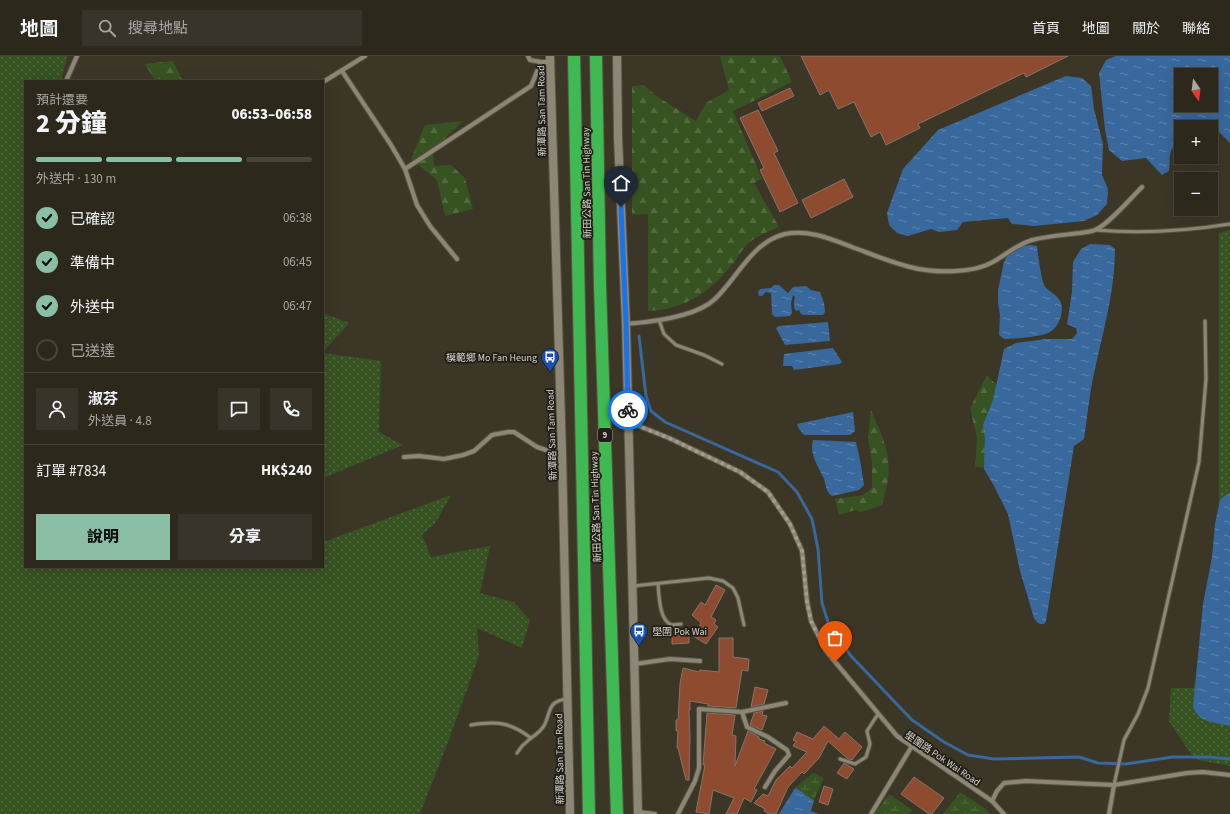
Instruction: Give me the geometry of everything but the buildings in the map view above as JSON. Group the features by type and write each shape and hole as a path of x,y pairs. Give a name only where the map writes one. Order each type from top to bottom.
{"highway":[{"name":"新田公路 San Tin Highway","path":"574,56 589,814"},
{"name":"新田公路 San Tin Highway","path":"596,56 600,286 617,814"}],"main road":[{"path":"618,56 618,137 626,324 638,813"},
{"name":"新潭路 San Tam Road","path":"550,59 562,453 570,814"}],"street":[{"path":"66,80 77,56"},
{"path":"324,81 365,56"},
{"path":"528,56 530,60 541,62 550,59"},
{"path":"405,169 531,86 541,62"},
{"path":"342,71 391,145 405,169 417,205 430,226 457,259"},
{"path":"626,324 659,320 679,316 696,310 714,300 734,278 747,259 762,246 778,237 796,232 826,238 928,271 965,270 989,264 1016,246 1033,240 1096,230 1108,221 1142,188"},
{"name":"壆圍路 Pok Wai Road","path":"628,422 669,438 740,472 768,492 790,524 802,551 807,602 811,621 826,651 897,736 992,801 1004,814"},
{"path":"404,457 419,456 444,459 464,455 474,451 492,435 508,432 514,432 537,448 562,453"},
{"path":"635,664 670,660 700,660"},
{"path":"678,814 695,781 699,768 699,709 742,712 786,703"},
{"path":"742,712 747,727 768,737 787,750 789,755 775,771 765,787"},
{"path":"871,814 912,746"},
{"path":"992,801 997,791 1004,783 1026,781 1114,786 1187,773 1203,772 1230,775"},
{"path":"1110,814 1114,786"},
{"path":"638,813 655,814"}],"lane":[{"path":"1096,230 1148,232 1230,224"},
{"path":"659,320 664,334 676,345 697,352 722,364"},
{"path":"1114,786 1124,740 1138,714 1148,688 1199,462 1206,379 1205,321"},
{"path":"633,586 709,578 723,581 733,588 738,598 744,625"},
{"path":"658,584 662,614 666,621 672,625 681,624"},
{"path":"517,753 522,746 544,726 549,711 554,703 568,698"},
{"path":"840,759 855,764 866,758 870,744 867,731 878,714"},
{"path":"471,725 485,722 503,723 520,730 531,738"}],"green space":[{"path":"0,56 67,56 61,80 24,80 24,568 324,568 324,542 451,495 436,522 422,535 431,557 490,546 480,593 514,602 530,620 522,648 477,628 479,655 450,737 420,814 0,814"},
{"path":"720,56 780,56 792,82 733,111 762,179 754,183 779,227 751,241 724,275 695,298 673,307 648,311 648,214 632,215 632,86 644,85 655,95 696,121 706,103 729,90"},
{"path":"173,61 182,80 154,80 145,64"},
{"path":"463,121 433,150 434,166 451,165 465,178 473,209 445,216 437,180 411,159 425,125"},
{"path":"1230,230 1230,766 1198,760 1191,754 1169,721 1171,688 1194,688 1219,505 1219,233"},
{"path":"324,313 349,323 324,351"},
{"path":"324,353 381,361 379,432 403,445 324,478"},
{"path":"987,375 1003,392 994,468 975,467 977,438 970,408"},
{"path":"871,410 882,435 888,456 888,478 882,505 861,512 855,510 839,515 835,499 863,495 872,488 872,462 868,437"},
{"path":"813,773 824,778 814,800 795,788"},
{"path":"960,792 986,809 990,814 943,814"},
{"path":"889,794 912,810 909,814 875,814"}],"water":[{"path":"1116,56 1230,56 1230,143 1218,131 1218,120 1174,120 1174,146 1170,155 1169,171 1162,175 1146,158 1122,161 1109,150 1105,130 1099,73 1106,60"},
{"path":"1066,76 1082,78 1091,86 1094,109 1103,144 1102,175 1108,189 1107,204 1097,215 1084,221 1034,226 1012,224 1008,218 963,222 957,230 939,232 931,229 908,236 897,233 889,225 887,213 903,169 938,130"},
{"path":"1090,244 1110,245 1115,249 1113,282 1092,386 1084,439 1074,446 1046,621 1044,624 1041,624 1034,618 1020,571 1008,514 984,469 985,439 983,425 993,400 1004,349 1016,343 1046,339 1072,339 1077,333 1076,328 1067,324 1072,292 1073,262 1081,249"},
{"path":"1030,245 1037,246 1044,285 1060,300 1062,307 1061,315 1056,327 1046,334 1004,339 999,335 1000,315 998,290 1004,262 1011,248"},
{"path":"774,285 779,285 788,293 793,287 806,286 811,290 820,292 824,303 825,312 823,315 801,314 799,310 796,311 795,309 795,297 793,295 791,303 792,313 790,316 775,317 772,314 771,293 766,292 762,296 759,296 758,292 760,289 771,288"},
{"path":"828,322 830,341 785,345 776,328 779,326"},
{"path":"833,348 842,362 840,364 794,370 792,366 783,366 784,354"},
{"path":"853,412 855,431 850,435 804,435 797,424"},
{"path":"813,440 856,442 864,485 859,490 832,496 827,491 824,479 813,456"},
{"path":"1227,494 1230,494 1230,726 1203,719 1193,707 1203,604 1212,557 1215,524 1220,500"},
{"path":"795,788 814,800 811,811 819,814 779,814"}],"waterway":[{"path":"639,336 646,396 651,411 665,422 778,472 797,492 812,519 818,549 822,603 829,625 851,656 912,720 944,742 968,755 994,759 1079,757 1098,763 1126,764 1173,757 1208,757 1230,759"}],"way so far":[{"path":"628,410 628,422 669,438 740,472 768,492 790,524 802,551 807,602 811,621 826,651 835,662"}],"place":[{"name":"模範鄉 Mo Fan Heung","path":"550,372"},
{"name":"壆圍 Pok Wai","path":"639,646"}],"route":[{"path":"621,207 628,410"}]}
